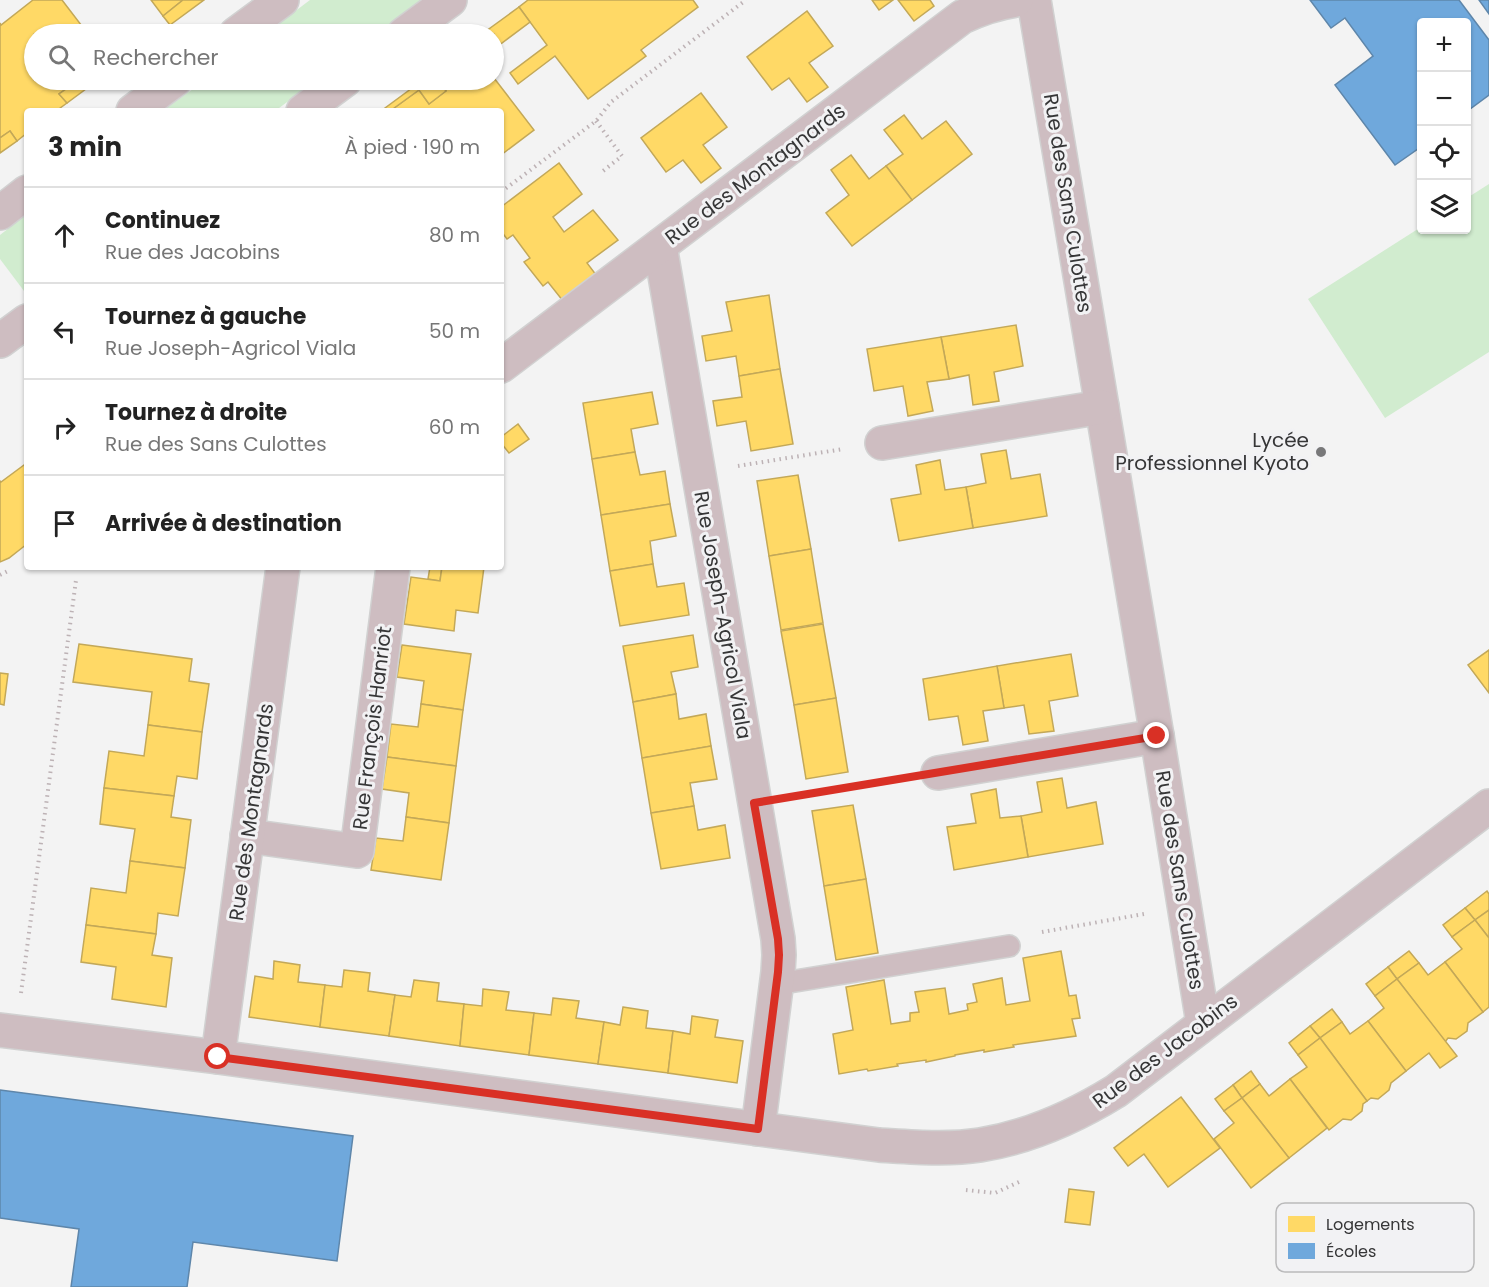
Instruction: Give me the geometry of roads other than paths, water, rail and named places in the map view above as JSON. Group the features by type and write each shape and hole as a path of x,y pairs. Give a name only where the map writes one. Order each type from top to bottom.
{"street":[{"path":"250,24 282,0"},
{"path":"418,24 450,0"},
{"name":"Rue des Montagnards","path":"504,364 962,17 980,8 1016,0"},
{"name":"Rue des Sans Culottes","path":"1034,0 1203,1023"},
{"path":"138,108 162,90"},
{"path":"307,108 331,90"},
{"path":"0,213 24,194"},
{"name":"Rue Joseph-Agricol Viala","path":"660,246 778,939 777,984 758,1129"},
{"path":"0,341 24,323"},
{"path":"882,443 1102,407"},
{"name":"Rue des Montagnards","path":"218,1057 283,570"},
{"name":"Rue François Hanriot","path":"247,836 357,851 393,570"},
{"path":"938,772 1157,736"},
{"name":"Rue des Jacobins","path":"8,1031 879,1145 939,1148 979,1145 1015,1137 1051,1125 1085,1110 1116,1091 1489,806"}],"lane":[{"path":"777,984 1009,946"}],"place":[{"name":"Lycée Professionnel Kyoto","path":"1321,452"}]}
